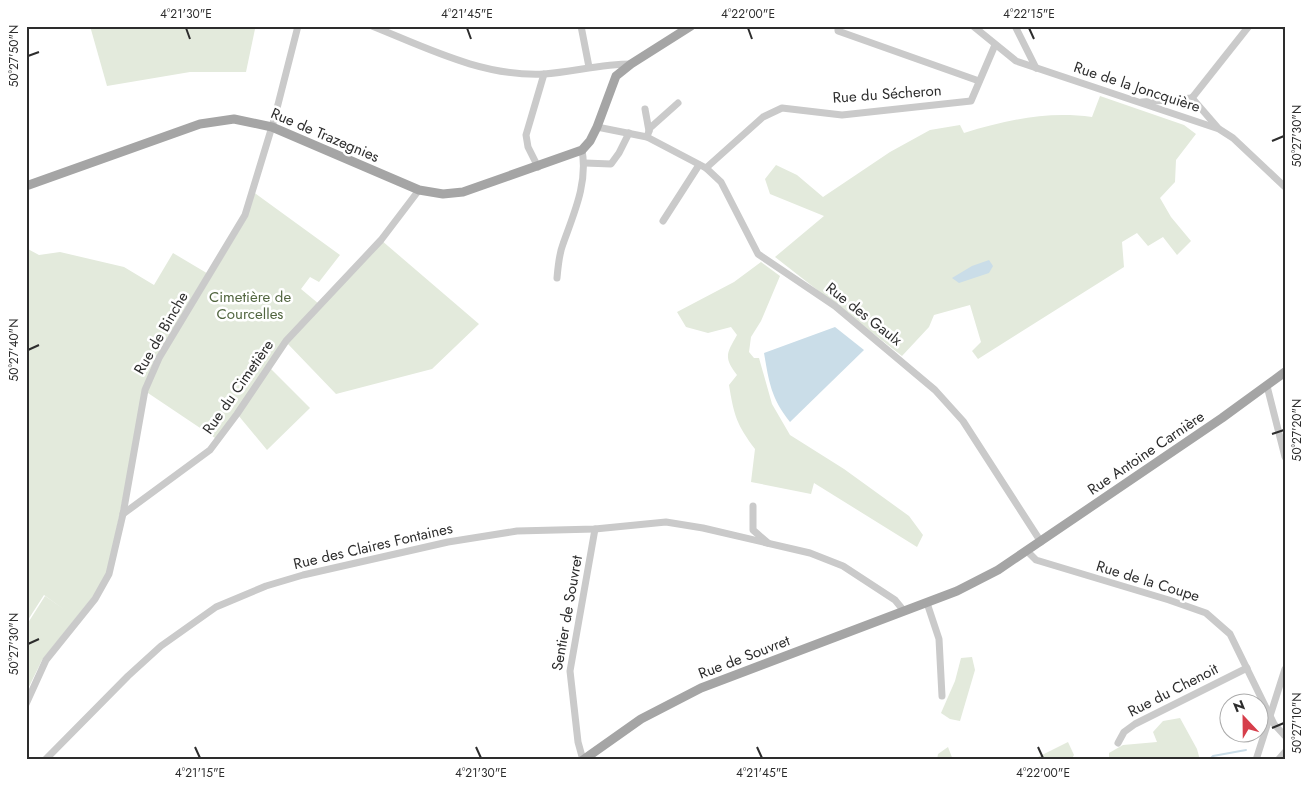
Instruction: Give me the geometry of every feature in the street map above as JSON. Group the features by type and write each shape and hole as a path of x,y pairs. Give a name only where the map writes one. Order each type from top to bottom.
{"main road":[{"path":"582,150 598,127 616,76 630,64 691,26"},
{"name":"Rue de Trazegnies","path":"26,186 200,124 234,118 272,126 419,190 443,194 463,192 582,150"},
{"name":"Rue Antoine Carnière","path":"1041,542 1285,372"},
{"name":"Rue de Souvret","path":"583,760 641,718 701,688 957,591 1041,542"}],"street":[{"name":"Rue de Binche","path":"26,704 46,660 95,598 106,580 123,514 142,407 149,379 245,215 272,126 298,26"},
{"path":"372,26 471,65 544,74 589,67 630,64"},
{"path":"581,26 589,67"},
{"path":"838,26 838,31 979,81"},
{"name":"Rue de la Joncquière","path":"973,26 1016,61 1219,129 1234,138 1285,187"},
{"path":"1014,26 1036,68"},
{"path":"1138,102 1192,98 1249,26"},
{"name":"Rue du Sécheron","path":"703,166 763,117 782,108 842,114 971,101 994,45"},
{"path":"538,167 528,147 526,135 544,74"},
{"path":"1192,98 1219,129"},
{"path":"648,134 678,103"},
{"path":"645,109 648,134"},
{"name":"Rue des Gaulx","path":"598,127 629,133 648,134 703,166 721,182 758,254 835,306 904,362 963,421 1041,542"},
{"path":"585,163 611,164 629,133"},
{"path":"557,278 562,246 580,198 585,163 582,150"},
{"path":"663,221 703,166"},
{"name":"Rue du Cimetière","path":"123,514 210,450 237,414 286,341 381,240 419,190"},
{"path":"1267,386 1283,439 1285,457"},
{"path":"753,506 753,530 768,543"},
{"name":"Rue des Claires Fontaines","path":"45,760 128,676 162,646 216,607 266,586 448,542 517,531 596,529 666,522 703,528 810,553 843,566 895,600 904,611"},
{"name":"Sentier de Souvret","path":"583,760 578,742 570,671 596,529"},
{"name":"Rue de la Coupe","path":"1027,551 1036,560 1206,613 1230,634 1274,724 1285,736"},
{"path":"927,603 939,639 942,696"},
{"name":"Rue du Chenoit","path":"1118,743 1124,732 1135,724 1247,668"},
{"path":"1256,760 1285,669"},
{"path":"1278,760 1285,752"}],"green space":[{"path":"90,26 249,26 255,29 246,72 190,72 107,86"},
{"path":"1100,96 1184,125 1196,134 1176,160 1175,182 1160,198 1171,217 1191,241 1177,255 1163,237 1148,246 1137,233 1122,242 1124,267 978,359 972,351 981,342 970,305 934,315 929,327 902,356 775,257 824,216 770,194 765,179 776,165 797,175 823,197 890,152 930,130 960,125 964,133 996,124 1043,116 1075,115 1092,117"},
{"name":"Cimetière de Courcelles","path":"252,191 340,255 319,282 310,277 301,289 319,304 381,240 479,324 432,369 336,394 286,342 269,367 310,408 267,450 238,415 218,440 145,391 106,580 42,660 26,693 26,626 45,596 65,610 44,595 26,623 26,248 39,255 60,252 124,267 154,285 173,253 210,275 245,215"},
{"path":"761,262 780,276 761,321 751,337 749,352 754,358 759,358 772,404 790,435 844,469 909,516 923,535 917,547 814,483 811,494 751,482 755,449 737,420 729,385 737,375 730,364 728,355 737,335 731,327 708,333 686,327 677,312 734,282"},
{"path":"972,657 975,670 960,721 950,719 941,713 955,681 961,658"},
{"path":"1180,718 1197,749 1200,760 1109,760 1109,753 1123,745 1157,742 1153,732 1163,721"},
{"path":"1068,742 1074,755 1071,760 1032,760"},
{"path":"948,747 953,760 937,760 938,754"}],"water":[{"path":"989,260 993,266 989,273 959,283 952,278 972,266"},
{"path":"835,327 864,350 790,422 775,397 764,353"}],"waterway":[{"path":"1209,760 1213,756 1246,750"}]}
